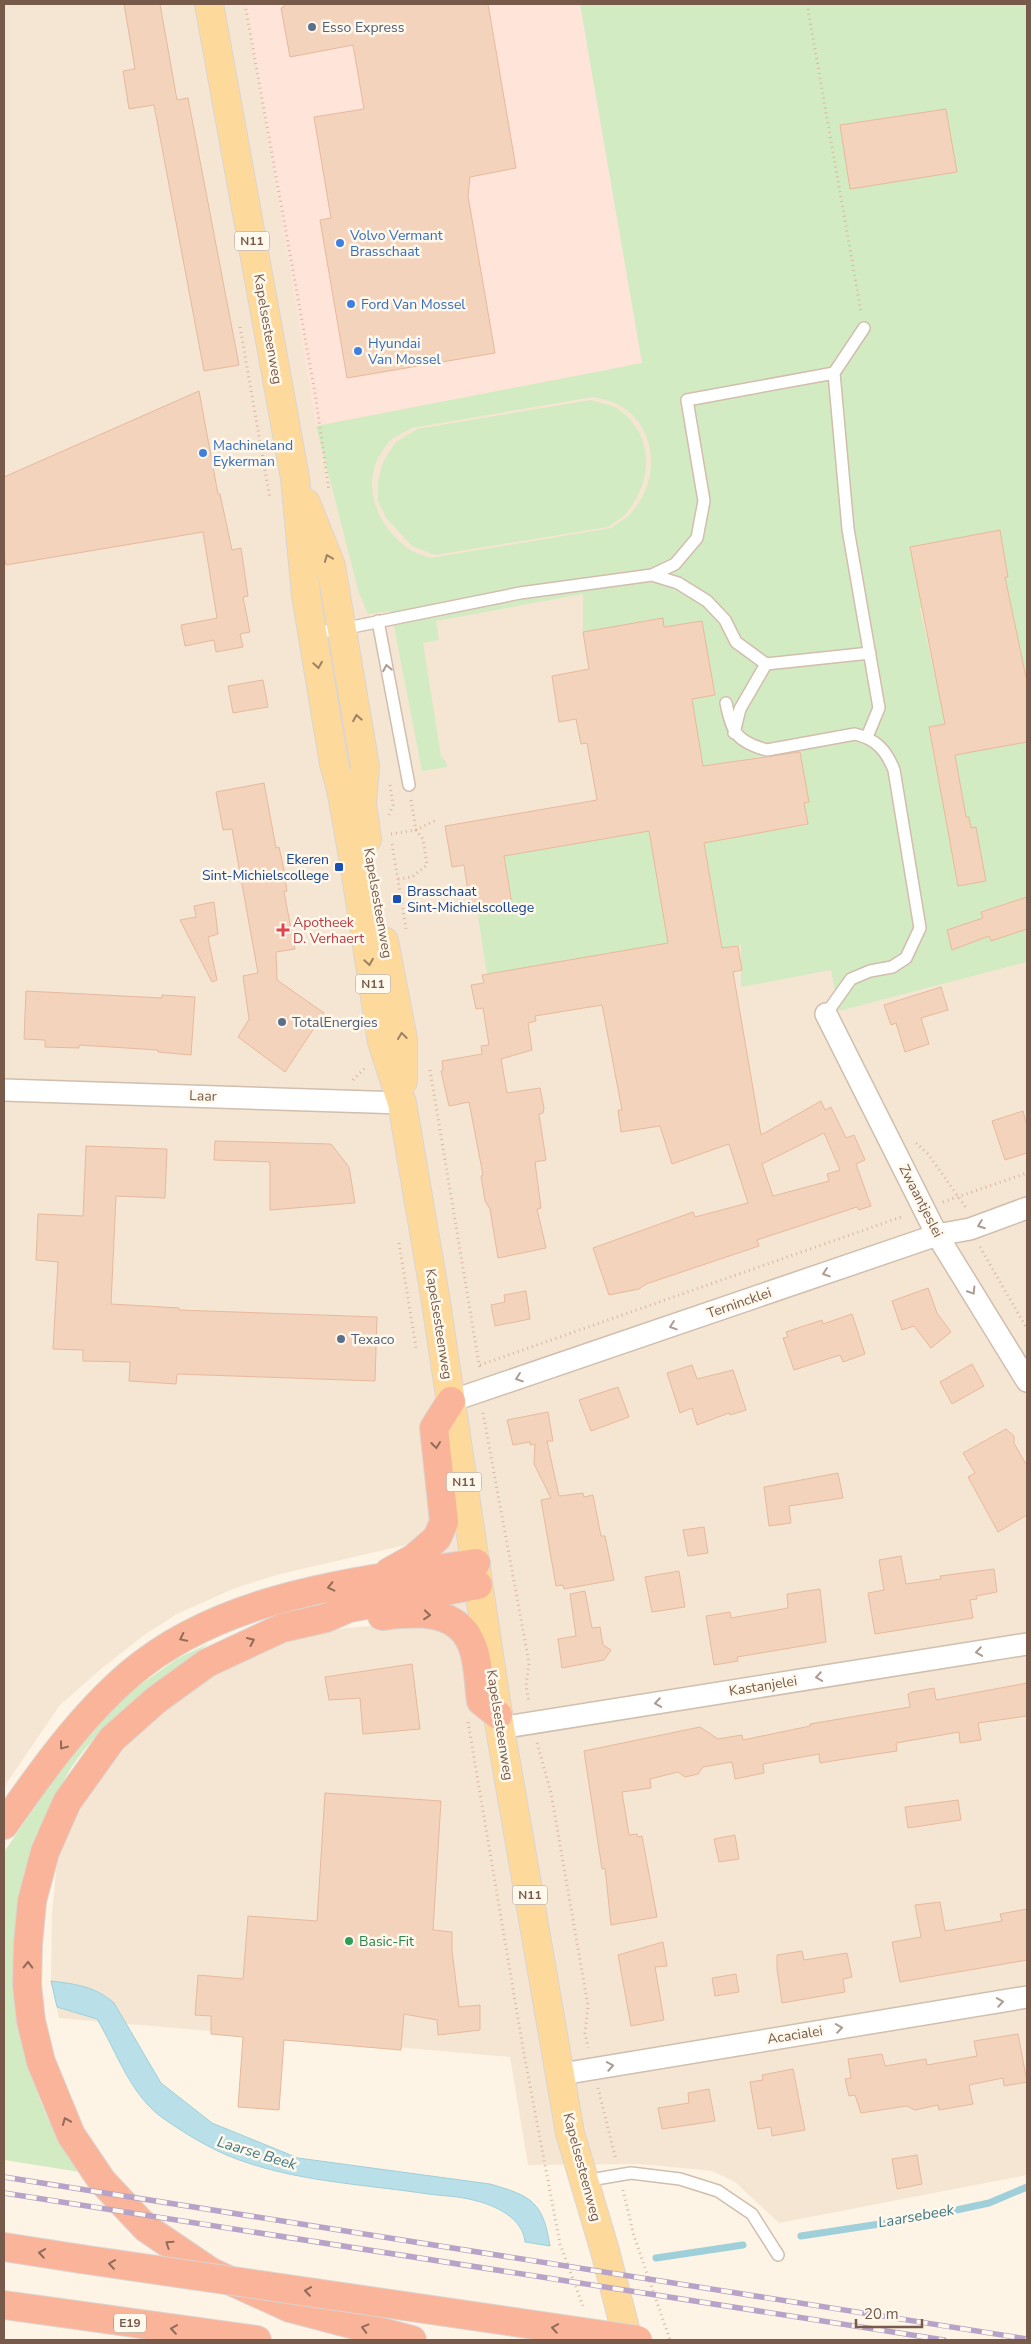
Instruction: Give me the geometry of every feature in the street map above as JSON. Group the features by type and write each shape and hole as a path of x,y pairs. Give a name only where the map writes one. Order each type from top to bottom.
{"highway":[{"path":"379,1577 414,1558 437,1538 444,1522 434,1428 451,1401"},
{"path":"4,1824 78,1728 130,1674 178,1640 228,1618 278,1600 379,1577 477,1574"},
{"path":"412,2340 290,2308 212,2272 146,2228 102,2181 71,2135 41,2062 31,2021 27,1985 28,1944 32,1901 45,1852 64,1810 92,1764 112,1739 156,1700 207,1663 282,1628 326,1618 349,1608 477,1574"},
{"path":"326,1618 350,1621 406,1614 432,1614 450,1619 464,1629 472,1645 481,1701 499,1721"},
{"path":"4,2247 638,2340"},
{"name":"E19","path":"4,2305 257,2340"}],"main road":[{"name":"Kapelsesteenweg","path":"209,4 295,478 306,595 334,764 352,790 382,1042 402,1102 451,1401 499,1721 562,2074 570,2134 628,2340"},
{"name":"Kapelsesteenweg","path":"295,478 332,566 365,766 352,790"}],"street":[{"name":"Zwaantjeslei","path":"826,1014 937,1235 1027,1381"},
{"name":"Laar","path":"4,1090 402,1102"},
{"name":"Ternincklei","path":"451,1401 937,1235 970,1229 1027,1208"},
{"name":"Kastanjelei","path":"499,1721 533,1722 1027,1644"},
{"name":"Acacialei","path":"562,2074 1027,1997"}],"lane":[{"path":"864,328 834,373 848,530 879,708 867,737"},
{"path":"313,633 342,629 520,593 652,575 675,564 697,538 704,502 687,400 834,373"},
{"path":"652,575 678,583 707,601 725,620 736,642 766,664 870,653"},
{"path":"378,621 409,785"},
{"path":"734,733 740,709 766,664"},
{"path":"726,703 734,733 741,740 754,746 768,750 855,734 867,737 888,755 894,770 920,928 906,958 892,967 870,971 851,979 826,1014"},
{"path":"584,2181 631,2173 680,2179 718,2191 752,2214 778,2255"}],"path":[{"path":"807,4 864,328"},
{"path":"398,879 412,877 427,865 423,839 416,830 409,785"},
{"path":"390,834 416,830 436,820"},
{"path":"429,1064 480,1365 478,1392 529,1663 526,1686 545,1778 551,1794 585,1987 588,2006 585,2033 634,2236 670,2340"},
{"path":"480,1365 1027,1173"},
{"path":"958,1196 974,1217 970,1229 1027,1328"}],"shaded area":[{"path":"4,4 1027,4 1027,2175 779,2223 735,2182 712,2171 640,2164 528,2165 510,2057 59,2018 51,1981 52,1914 58,1851 77,1806 106,1761 182,1692 227,1667 282,1642 337,1629 434,1620 410,1544 280,1574 235,1588 177,1614 144,1635 101,1669 60,1705 4,1787"},
{"path":"246,4 580,4 642,363 316,426"}],"green space":[{"path":"580,4 1027,4 1027,682 1008,590 920,608 942,708 1027,691 1027,711 929,727 934,759 1027,742 1027,897 981,911 983,918 947,931 953,950 989,936 991,941 1027,929 1027,962 839,1011 831,970 741,987 741,945 722,948 704,843 807,825 804,803 809,802 799,750 700,767 686,700 715,695 702,621 664,627 662,618 583,632 583,594 436,621 439,640 423,643 441,756 446,762 447,767 422,771 391,611 368,614 359,593 316,426 642,363","holes":["946,109 956,172 850,189 840,125","593,397 610,401 632,415 641,426 648,440 651,455 647,485 641,499 630,514 611,528 431,558 409,549 395,536 385,525 373,498 372,484 379,455 391,440 412,428","1000,530 1008,577 919,593 910,547"]},
{"path":"591,400 617,408 629,418 638,430 646,456 643,483 637,497 627,513 608,527 435,555 412,546 386,518 378,501 378,480 383,462 395,443 417,429"},
{"path":"649,831 668,943 661,944 663,959 502,998 497,972 487,974 477,910 512,904 504,856"},
{"path":"208,1644 134,1700 100,1732 68,1772 35,1839 24,1881 17,1924 15,1968 18,2012 26,2054 39,2096 57,2135 80,2172 4,2160 4,1852 78,1744 122,1698 178,1658"}],"water":[{"name":"Laarse Beek","path":"51,1981 92,1989 114,2003 161,2083 212,2123 298,2158 490,2184 504,2188 526,2197 539,2210 544,2219 550,2246 525,2242 519,2226 513,2219 499,2209 481,2202 292,2175 237,2159 206,2145 167,2121 144,2100 126,2075 97,2019 57,2007"}],"building":[{"path":"124,4 160,4 177,100 188,98 239,365 204,371 154,105 129,109 123,71 135,69"},
{"path":"284,4 488,4 516,168 470,177 468,196 495,353 347,378 320,220 331,218 314,117 364,109 353,45 290,57 281,8 284,7"},
{"path":"946,109 957,172 850,189 840,125"},
{"path":"199,391 218,494 220,494 232,550 241,548 248,596 243,597 250,632 240,634 243,647 216,652 214,640 185,646 181,625 217,618 203,532 6,565 4,556 4,477"},
{"path":"1000,530 1008,577 1005,577 1027,682 1027,742 955,755 966,817 969,817 971,828 976,827 986,881 958,886 929,727 945,724 910,547"},
{"path":"663,618 664,627 702,621 715,695 692,699 703,766 800,752 809,802 804,803 808,824 704,843 722,948 738,946 742,970 733,972 761,1135 821,1101 825,1110 831,1107 846,1138 854,1135 865,1160 856,1164 871,1206 859,1210 857,1207 757,1240 759,1246 646,1284 639,1289 609,1295 593,1248 693,1212 695,1217 748,1203 729,1144 672,1164 660,1126 621,1132 618,1110 622,1110 602,1005 535,1016 536,1021 528,1023 532,1050 501,1059 507,1093 540,1088 544,1108 543,1113 539,1114 546,1160 535,1162 541,1208 537,1209 546,1248 498,1258 490,1209 485,1201 481,1176 483,1175 469,1102 449,1106 441,1071 443,1070 442,1061 482,1054 481,1046 489,1045 483,1008 476,1009 471,985 484,983 482,975 668,943 649,831 504,856 512,904 471,911 464,865 452,867 445,826 597,800 587,743 581,744 576,719 559,722 552,676 589,669 583,632","holes":["824,1133 840,1170 827,1174 829,1181 773,1196 762,1164"]},
{"path":"263,680 268,707 233,713 228,686"},
{"path":"264,783 276,848 279,847 284,870 287,891 284,892 295,949 276,952 277,980 324,1013 285,1072 238,1037 249,1019 243,976 258,973 232,829 223,830 216,792"},
{"path":"1027,897 1027,929 991,941 989,936 952,950 947,930 983,918 981,912"},
{"path":"214,902 218,934 208,937 217,980 212,982 180,920 196,917 194,906"},
{"path":"941,987 948,1010 921,1018 929,1044 905,1052 896,1023 891,1025 884,1005"},
{"path":"26,991 162,998 162,995 195,997 191,1055 158,1052 158,1050 79,1045 79,1048 45,1047 45,1040 24,1039"},
{"path":"1023,1111 1027,1126 1027,1153 1005,1160 992,1121"},
{"path":"215,1141 331,1144 349,1167 355,1203 270,1210 270,1162 214,1160"},
{"path":"86,1146 167,1149 165,1198 116,1196 111,1304 179,1308 179,1310 377,1317 375,1381 177,1374 176,1384 129,1381 130,1362 83,1361 83,1350 53,1349 58,1262 36,1260 38,1214 83,1216"},
{"path":"928,1288 937,1313 951,1332 931,1348 914,1326 902,1330 892,1301"},
{"path":"526,1291 530,1319 495,1326 491,1305 505,1302 504,1295"},
{"path":"852,1314 865,1354 843,1362 840,1355 794,1370 783,1338 788,1337 786,1332 822,1320 823,1324"},
{"path":"972,1364 984,1386 952,1404 940,1382"},
{"path":"692,1365 697,1379 733,1370 746,1410 730,1415 729,1413 697,1425 692,1408 680,1413 667,1373"},
{"path":"618,1387 629,1417 591,1431 579,1400"},
{"path":"548,1412 553,1441 547,1441 559,1496 583,1493 584,1497 593,1495 601,1536 605,1536 614,1580 564,1589 563,1585 556,1586 541,1500 551,1498 534,1464 535,1444 530,1445 530,1442 513,1445 507,1420"},
{"path":"1006,1429 1014,1436 1014,1443 1027,1466 1027,1515 998,1532 968,1477 975,1473 963,1453"},
{"path":"838,1473 843,1498 789,1506 791,1523 769,1526 764,1487"},
{"path":"704,1527 708,1553 688,1556 683,1530"},
{"path":"901,1556 906,1584 941,1579 940,1576 994,1569 997,1592 976,1596 977,1599 970,1600 973,1618 875,1634 868,1593 884,1590 879,1560"},
{"path":"679,1571 685,1607 652,1612 645,1577"},
{"path":"820,1589 826,1642 737,1657 738,1661 714,1665 706,1616 730,1612 731,1618 788,1608 787,1594"},
{"path":"585,1591 592,1628 600,1627 603,1645 611,1650 604,1660 562,1668 558,1639 576,1636 570,1594"},
{"path":"412,1664 420,1729 363,1734 360,1698 329,1700 325,1677"},
{"path":"1027,1683 1027,1716 978,1723 981,1740 960,1743 959,1732 896,1743 897,1751 820,1763 819,1754 763,1764 764,1773 735,1779 732,1762 703,1767 698,1774 685,1777 678,1772 650,1779 651,1788 622,1792 629,1835 637,1834 638,1837 642,1836 657,1917 611,1925 605,1868 602,1869 584,1751 700,1727 718,1739 742,1735 743,1740 810,1726 810,1724 910,1707 908,1694 912,1692 934,1688 936,1700"},
{"path":"325,1793 441,1801 433,1930 452,1932 452,1951 459,2007 480,2005 480,2030 438,2035 437,2020 404,2014 401,2050 284,2040 279,2110 238,2107 243,2037 211,2034 211,2016 195,2015 198,1975 243,1979 248,1916 317,1921"},
{"path":"958,1800 961,1820 908,1828 905,1807"},
{"path":"735,1835 739,1859 719,1862 714,1839"},
{"path":"940,1902 945,1931 1002,1921 1000,1914 1027,1909 1027,1960 900,1982 892,1942 921,1937 915,1905"},
{"path":"663,1942 667,1966 655,1967 664,2020 631,2026 618,1955"},
{"path":"802,1951 804,1960 847,1953 852,1977 843,1979 845,1992 782,2003 777,1955"},
{"path":"736,1974 739,1992 715,1996 712,1978"},
{"path":"1018,2034 1027,2082 1004,2086 1003,2078 969,2085 973,2104 939,2110 938,2105 915,2110 907,2106 861,2113 855,2095 849,2096 845,2079 851,2078 848,2059 882,2054 885,2066 926,2059 927,2065 977,2056 974,2041"},
{"path":"793,2069 805,2130 772,2136 771,2127 758,2129 750,2082 763,2080 762,2075"},
{"path":"709,2089 715,2121 662,2129 658,2108 689,2103 688,2093"},
{"path":"917,2155 922,2184 897,2189 892,2159"}],"waterway":[{"name":"Laarsebeek","path":"801,2236 919,2218 989,2203 1027,2187"},
{"name":"Laarsebeek","path":"656,2258 743,2245"}],"railway":[{"path":"4,2177 1027,2339"},
{"path":"4,2193 944,2340"}],"place":[{"name":"Esso Express","path":"312,27"},
{"name":"Volvo Vermant Brasschaat","path":"340,243"},
{"name":"Ford Van Mossel","path":"351,304"},
{"name":"Hyundai Van Mossel","path":"358,351"},
{"name":"Machineland Eykerman","path":"203,453"},
{"name":"Ekeren Sint-Michielscollege","path":"339,867"},
{"name":"Brasschaat Sint-Michielscollege","path":"397,899"},
{"name":"Apotheek D. Verhaert","path":"283,930"},
{"name":"TotalEnergies","path":"282,1022"},
{"name":"Texaco","path":"341,1339"},
{"name":"Basic-Fit","path":"349,1941"}]}
